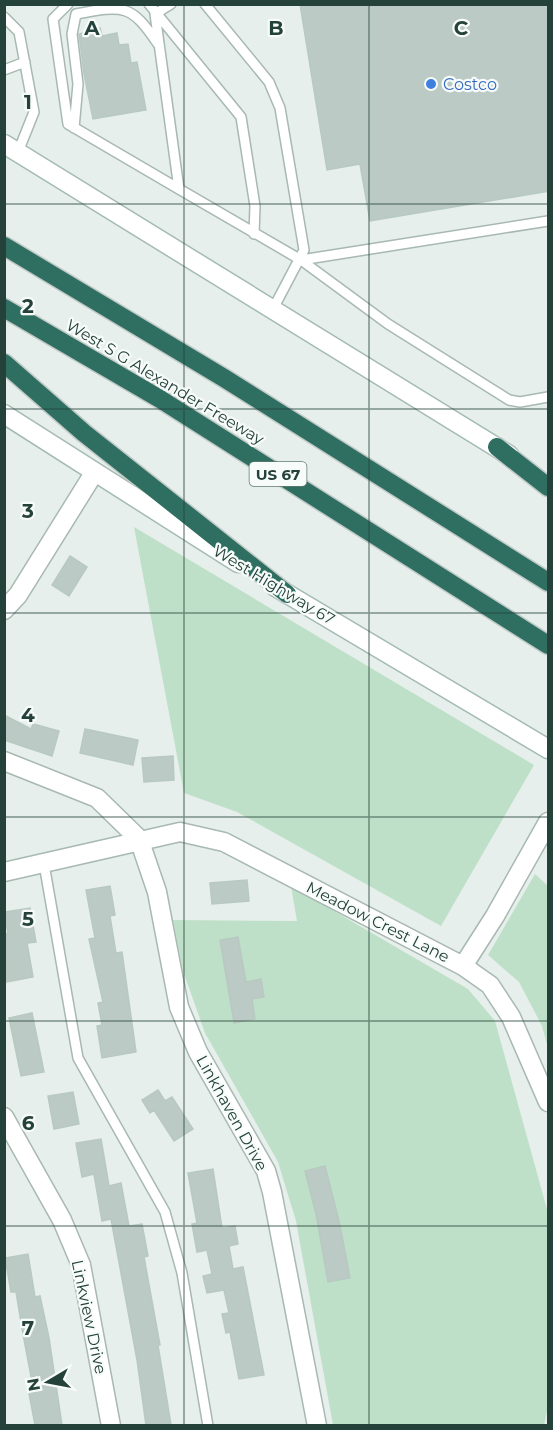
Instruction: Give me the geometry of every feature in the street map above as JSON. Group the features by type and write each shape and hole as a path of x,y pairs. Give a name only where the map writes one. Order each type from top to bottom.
{"highway":[{"name":"West S G Alexander Freeway","path":"4,246 224,378 549,582"},
{"name":"West S G Alexander Freeway","path":"4,308 160,399 549,645"},
{"path":"4,363 84,433 286,594"},
{"path":"497,447 549,487"}],"street":[{"path":"11,148 549,479"},
{"name":"West Highway 67","path":"4,414 286,594 549,749"},
{"path":"4,610 18,595 94,473"},
{"path":"4,761 97,798 139,839"},
{"path":"463,966 549,822"},
{"name":"Meadow Crest Lane","path":"4,872 139,839 180,832 224,842 463,966 490,985 511,1017 549,1102"},
{"name":"Linkhaven Drive","path":"139,839 157,892 179,1007 198,1052 266,1171 317,1425"},
{"name":"Linkview Drive","path":"4,1117 62,1220 81,1265 111,1425"}],"lane":[{"path":"68,4 53,19 68,124 301,260 388,324 509,400 520,402 549,398"},
{"path":"149,4 241,117 255,206 254,234"},
{"path":"155,14 171,4"},
{"path":"205,4 269,82 276,99 304,250 301,260 273,309"},
{"path":"74,128 78,84 72,34 76,14 99,10 131,10 142,20 160,46"},
{"path":"155,14 179,189"},
{"path":"4,17 20,32 34,112 11,148"},
{"path":"4,70 25,62"},
{"path":"301,260 549,221"},
{"path":"44,864 78,1058 165,1212 182,1273 208,1425"}],"green space":[{"path":"134,527 534,765 441,926 237,812 184,793"},
{"path":"535,874 548,886 548,1048 542,1026 519,982 488,955"},
{"path":"291,886 468,989 495,1021 548,1213 548,1407 544,1425 333,1425 296,1221 278,1162 205,1033 183,971 173,920 297,921"}],"building":[{"name":"Costco","path":"300,4 549,4 549,191 370,221 360,164 327,170"},
{"path":"100,28 102,36 117,33 119,45 128,44 131,63 137,62 146,110 93,119 79,34"},
{"path":"70,556 87,567 69,596 52,585"},
{"path":"4,715 31,729 33,724 59,731 52,756 4,740"},
{"path":"85,729 138,740 133,765 80,753"},
{"path":"173,756 174,780 144,782 142,758"},
{"path":"247,880 249,901 212,904 210,883"},
{"path":"110,886 115,915 110,916 116,953 122,952 136,1052 102,1058 97,1026 102,1025 98,1003 103,1002 89,939 95,938 86,890"},
{"path":"30,908 36,942 27,943 33,977 6,982 4,934 8,933 4,912"},
{"path":"238,937 246,982 261,979 264,997 252,999 255,1019 234,1023 220,940"},
{"path":"32,1013 44,1072 21,1076 9,1018"},
{"path":"158,1090 165,1101 172,1097 193,1129 174,1141 154,1110 150,1113 142,1100"},
{"path":"73,1092 79,1124 54,1129 48,1096"},
{"path":"101,1139 109,1186 121,1183 129,1226 142,1224 148,1256 144,1257 160,1345 158,1345 171,1425 146,1425 137,1360 111,1219 102,1221 94,1174 82,1177 76,1143"},
{"path":"325,1166 350,1278 328,1282 316,1214 305,1171"},
{"path":"213,1169 222,1228 235,1226 238,1244 229,1246 233,1269 243,1267 264,1375 239,1379 230,1332 226,1333 222,1314 229,1313 224,1290 207,1293 203,1276 212,1274 207,1250 197,1252 192,1224 197,1223 188,1173"},
{"path":"28,1254 35,1297 40,1296 49,1338 62,1425 35,1425 28,1388 33,1387 16,1292 11,1292 5,1258"}],"place":[{"name":"Costco","path":"431,84"}]}
